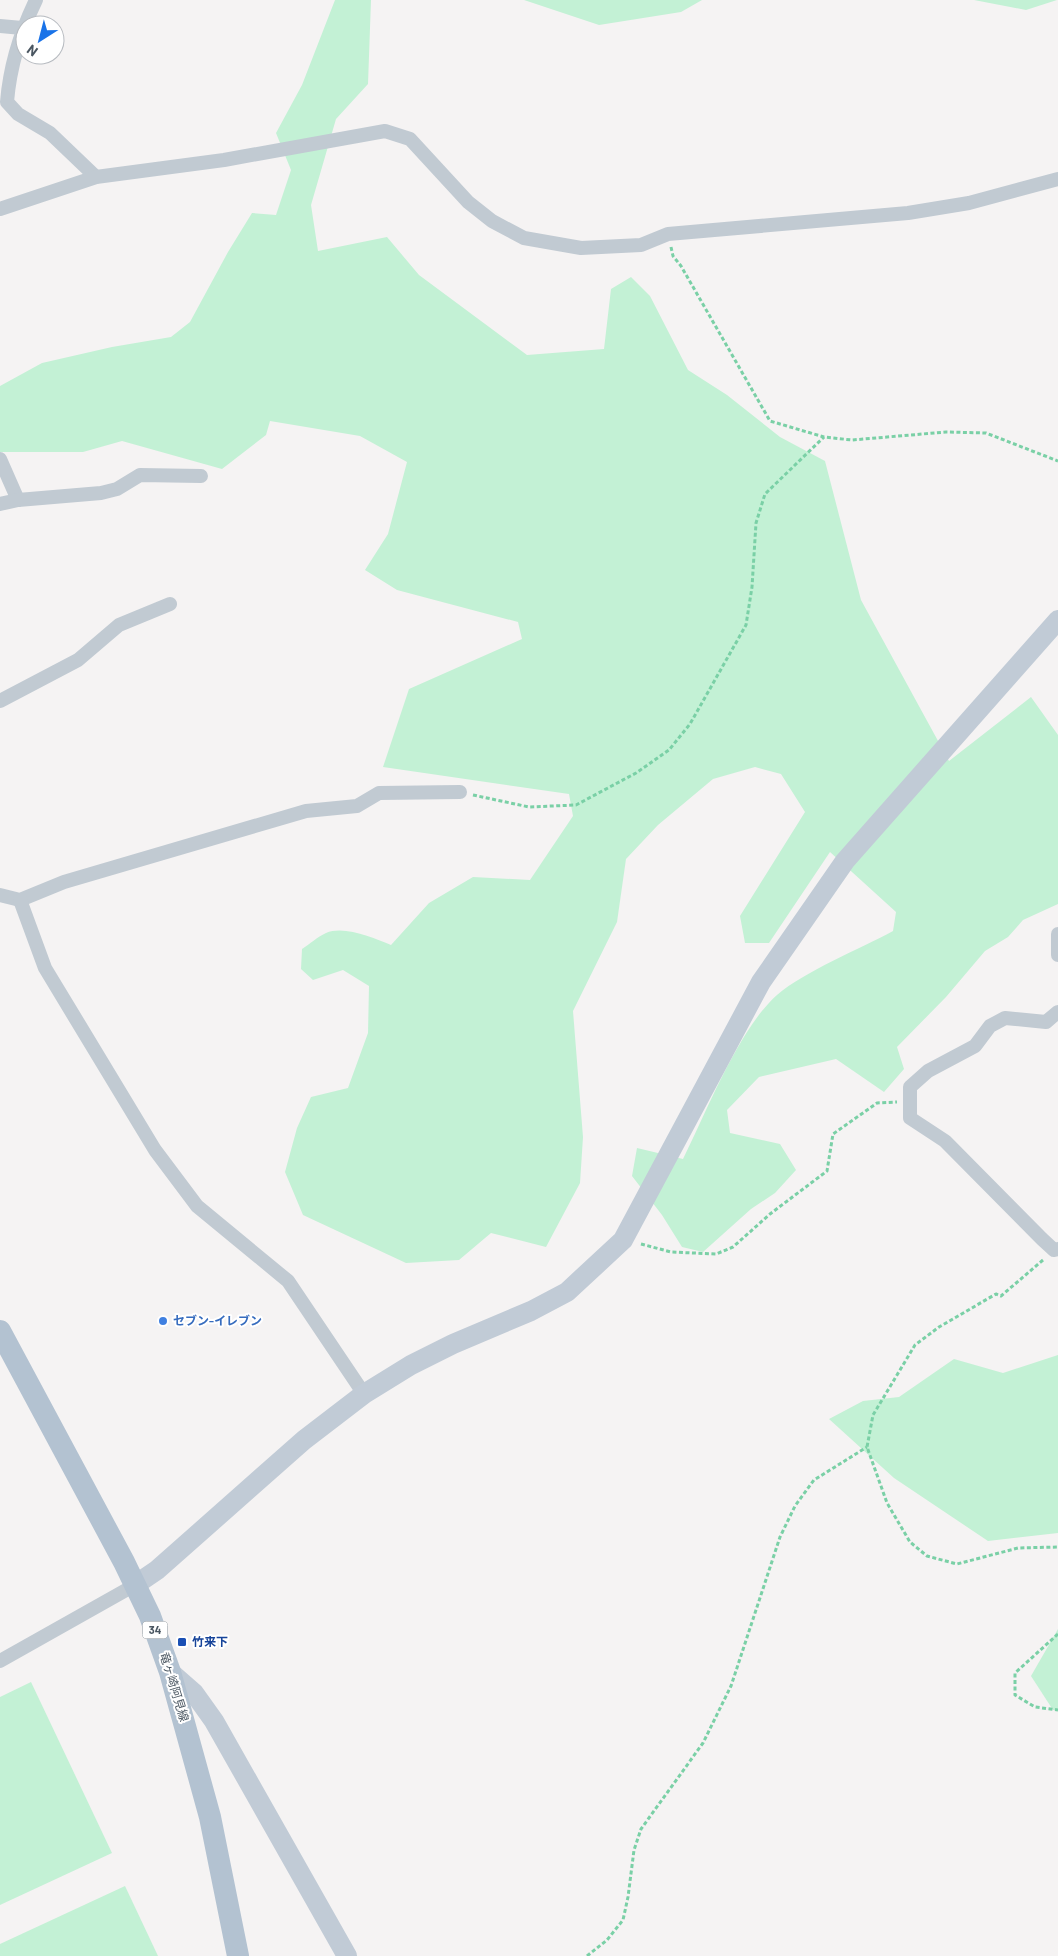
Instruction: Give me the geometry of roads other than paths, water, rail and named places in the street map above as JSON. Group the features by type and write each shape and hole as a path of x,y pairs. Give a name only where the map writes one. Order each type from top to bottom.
{"main road":[{"name":"竜ヶ崎阿見線","path":"0,1331 150,1616 170,1672 210,1817 238,1956"}],"street":[{"path":"28,15 36,0"},
{"path":"0,26 15,27"},
{"path":"15,54 10,72 7,102 18,114 50,133 96,177"},
{"path":"0,210 96,177 224,160 385,131 410,139 468,202 492,221 524,238 581,248 641,245 668,234 908,212 969,203 1058,180"},
{"path":"0,459 18,500"},
{"path":"0,504 18,500 101,493 117,489 140,475 201,476"},
{"path":"0,701 78,660 119,625 170,604"},
{"path":"0,1661 135,1585 157,1570 304,1440 364,1394 436,1352 531,1311 567,1292 623,1240 761,982 839,869 993,691 1058,620"},
{"path":"0,895 20,900 64,882 298,814 357,806 379,793 460,792"},
{"path":"20,900 45,968 154,1150 196,1206 288,1281 364,1394"},
{"path":"1058,934 1058,955"},
{"path":"1056,1250 945,1141 910,1118 910,1087 928,1071 975,1046 990,1026 1005,1018 1046,1022 1058,1012"},
{"path":"170,1672 194,1693 214,1721 347,1956"}],"place":[{"name":"セブン-イレブン","path":"163,1321"},
{"name":"竹来下","path":"182,1642"}]}
